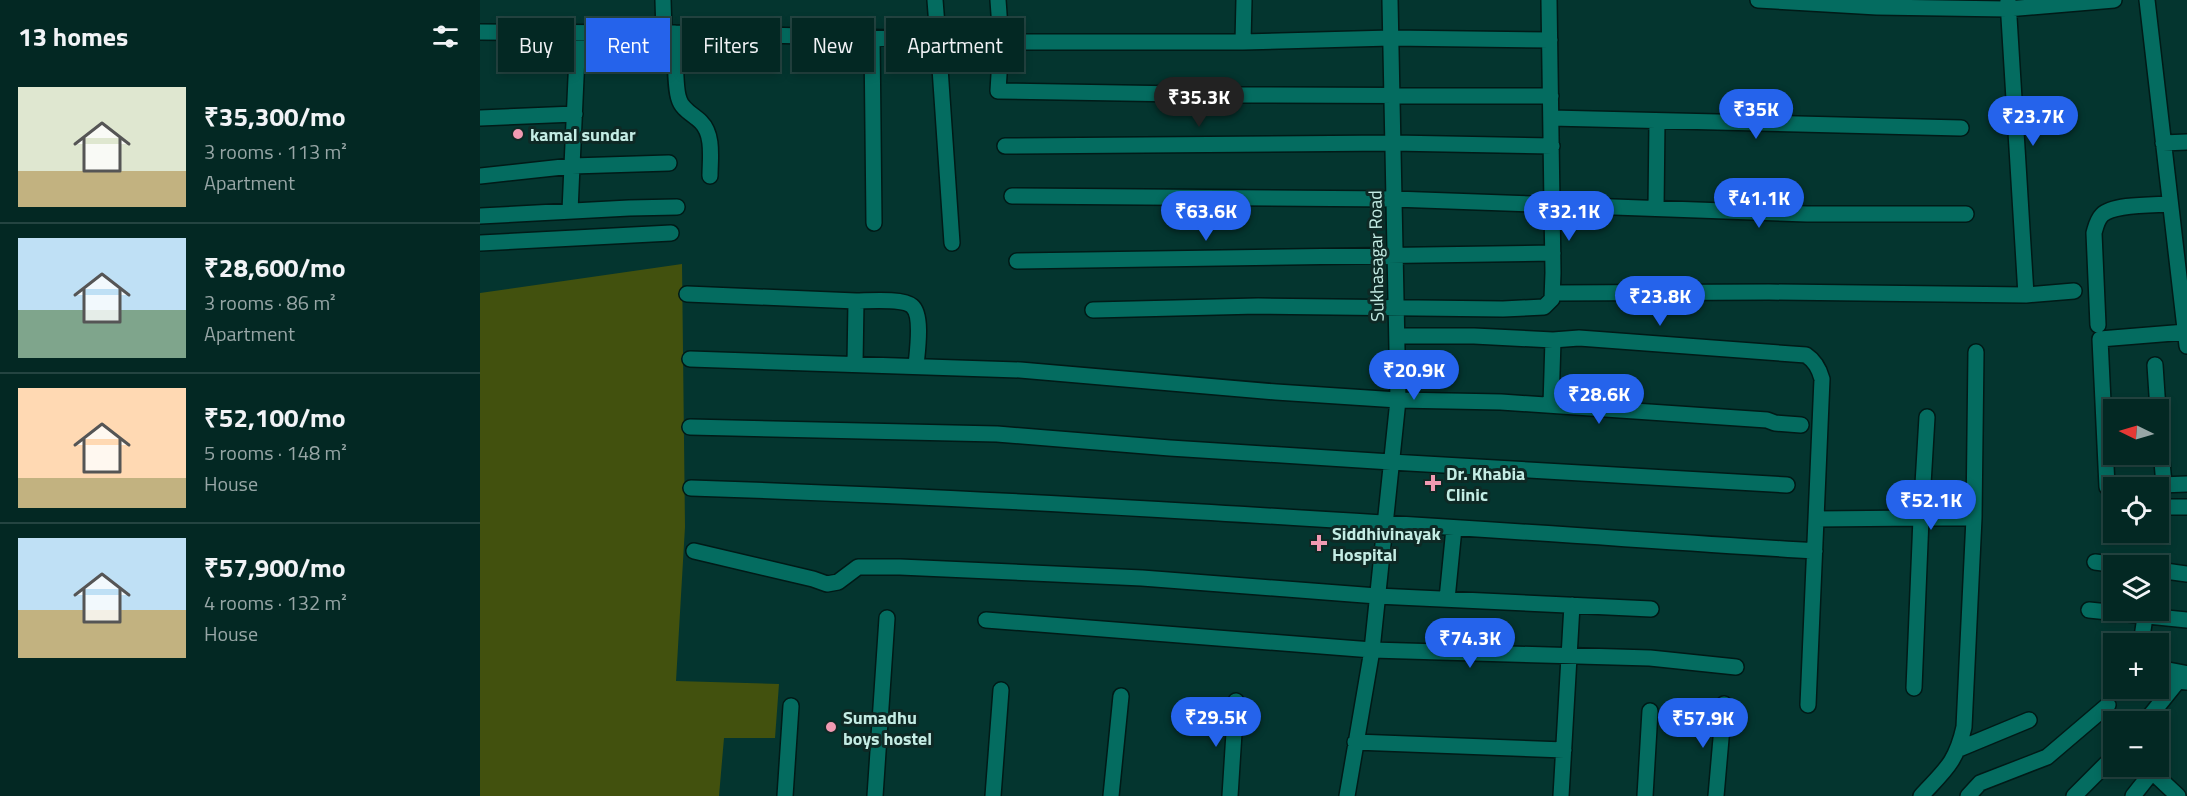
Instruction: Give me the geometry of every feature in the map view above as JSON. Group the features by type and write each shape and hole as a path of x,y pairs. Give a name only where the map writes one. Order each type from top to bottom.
{"street":[{"path":"663,0 667,18"},
{"path":"935,0 936,18"},
{"path":"998,0 999,18"},
{"path":"1243,42 1244,0 1258,0"},
{"name":"Sukhasagar Road","path":"1347,796 1372,650 1398,400 1390,0"},
{"path":"1093,310 1258,306 1526,309 1544,307 1552,299 1553,254 1549,0"},
{"path":"1758,0 1877,7 2007,5 2114,0"},
{"path":"2107,477 2100,339 2186,339 2147,0"},
{"path":"2007,5 2026,295"},
{"path":"480,32 586,34"},
{"path":"710,176 710,144 707,133 702,123 688,113 679,99 670,33 792,35"},
{"path":"570,212 578,34"},
{"path":"1024,42 1243,42 1391,38 1550,40"},
{"path":"872,72 874,223"},
{"path":"940,72 952,243"},
{"path":"999,72 998,91 1551,96"},
{"path":"480,118 574,114"},
{"path":"1551,118 1961,128"},
{"path":"1656,208 1657,121"},
{"path":"2163,143 2187,142"},
{"path":"1005,146 1393,143 1552,146"},
{"path":"480,176 572,166 669,163"},
{"path":"1012,196 1394,198 1807,214 1966,214"},
{"path":"2098,325 2094,232 2097,222 2103,214 2113,209 2169,204"},
{"path":"480,216 677,207"},
{"path":"480,243 671,233"},
{"path":"1017,261 1553,254"},
{"path":"1552,293 1769,292 2026,295 2074,291"},
{"path":"687,294 900,302 911,305 916,311 918,324 916,366"},
{"path":"855,301 855,364"},
{"path":"1397,336 1474,336 1553,340 1579,338 1806,355 1813,360 1819,368 1822,379 1808,705"},
{"path":"1551,405 1553,340"},
{"path":"1921,796 1952,762 1959,749 1964,727 1974,518 1976,352"},
{"path":"690,359 1020,370 1276,392 1398,400 1551,405 1767,420 1775,423 1801,425"},
{"path":"2155,365 2157,399"},
{"path":"1914,688 1927,417"},
{"path":"690,427 997,434 1170,448 1787,485"},
{"path":"2169,485 2187,484"},
{"path":"691,488 987,500 1815,551"},
{"path":"2169,507 2187,507"},
{"path":"1816,519 1974,518"},
{"path":"1447,599 1454,528"},
{"path":"694,551 827,584 838,582 858,567 900,567 1142,578 1377,596 1651,609"},
{"path":"2095,562 2103,563"},
{"path":"2169,572 2187,574"},
{"path":"1561,796 1572,605"},
{"path":"2089,610 2103,611"},
{"path":"2169,617 2187,620"},
{"path":"875,796 887,618"},
{"path":"986,620 1372,650 1650,658 1736,667"},
{"path":"2155,711 2184,677 2169,672"},
{"path":"993,796 1001,690"},
{"path":"1111,796 1121,696"},
{"path":"1230,796 1236,701"},
{"path":"1716,796 1724,704"},
{"path":"1968,796 1980,783 2047,757 2108,705"},
{"path":"785,796 791,706"},
{"path":"1645,796 1650,711"},
{"path":"1959,749 2029,720"},
{"path":"1355,742 1564,750"},
{"path":"2079,794 2103,768"},
{"path":"2133,796 2144,777"},
{"path":"2158,777 2178,796"}],"green space":[{"path":"682,264 685,527 676,681 779,684 775,738 724,738 719,796 480,796 480,293"}],"place":[{"name":"kamal sundar","path":"518,134"},
{"name":"Dr. Khabia Clinic","path":"1433,483"},
{"name":"Siddhivinayak Hospital","path":"1319,543"},
{"name":"Sumadhu boys hostel","path":"831,727"}]}
